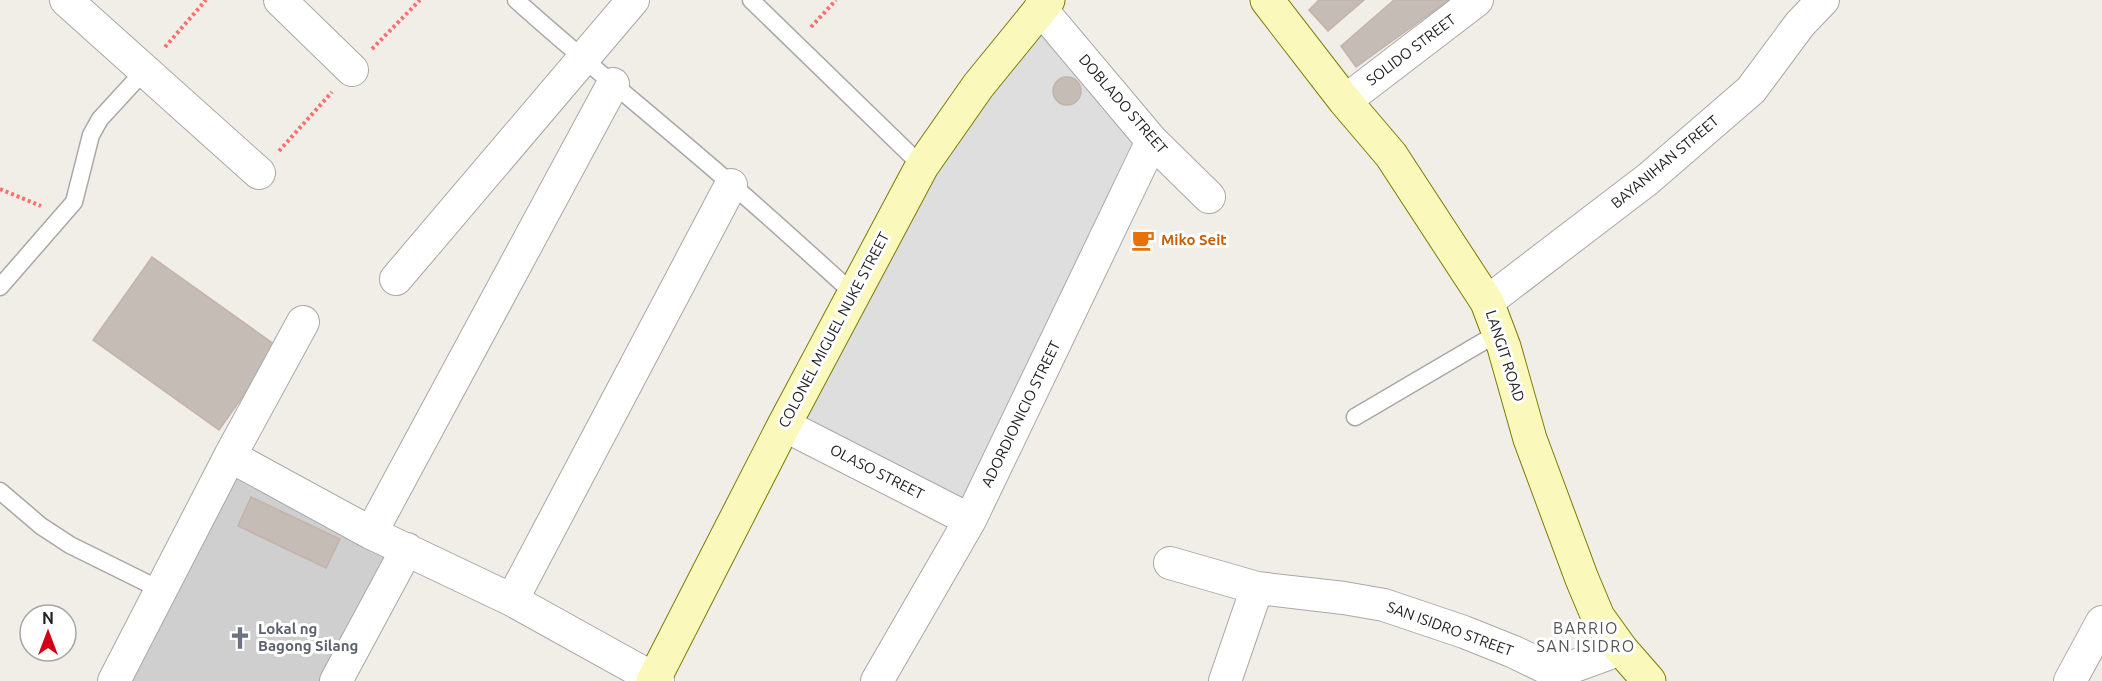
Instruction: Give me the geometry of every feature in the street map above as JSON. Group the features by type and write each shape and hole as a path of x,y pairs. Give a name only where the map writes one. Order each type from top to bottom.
{"main road":[{"name":"LANGIT ROAD","path":"1267,0 1345,101 1391,155 1487,302 1530,439 1598,617 1621,649 1649,681"},
{"name":"COLONEL MIGUEL NUKE STREET","path":"655,680 784,424 922,166 978,86 1044,4"}],"street":[{"path":"66,0 259,173"},
{"path":"280,0 352,70"},
{"path":"396,279 633,0"},
{"name":"SOLIDO STREET","path":"1345,101 1477,0"},
{"name":"BAYANIHAN STREET","path":"1487,302 1648,179 1751,90 1800,24 1823,0"},
{"name":"DOBLADO STREET","path":"1044,4 1152,141 1209,196"},
{"path":"371,533 613,84"},
{"name":"ADORDIONICIO STREET","path":"877,681 970,520 1152,141"},
{"path":"512,600 731,185"},
{"path":"114,681 230,456 303,322"},
{"name":"OLASO STREET","path":"784,424 970,520"},
{"path":"230,456 371,533 512,600 655,680"},
{"path":"336,681 407,549"},
{"name":"SAN ISIDRO STREET","path":"1170,563 1257,588 1384,605 1464,632 1545,667 1569,668 1621,649"},
{"path":"1225,681 1257,588"},
{"path":"2070,681 2102,621"}],"lane":[{"path":"516,0 854,294"},
{"path":"751,0 922,166"},
{"path":"0,287 74,202 83,171 85,154 100,119 145,70"},
{"path":"1355,417 1498,333"},
{"path":"0,491 41,526 70,545 161,590"}],"path":[{"path":"145,70 206,0"},
{"path":"796,43 836,0"},
{"path":"0,189 63,216"}],"shaded area":[{"path":"1040,8 1152,141 970,520 784,425 922,166"},
{"path":"230,467 399,550 327,681 122,681"}],"building":[{"path":"1319,0 1364,0 1328,31 1309,10"},
{"path":"1394,0 1449,0 1356,67 1341,46"},
{"path":"1067,77 1077,81 1081,91 1077,101 1067,105 1057,101 1053,91 1057,81"},
{"path":"152,257 278,347 219,430 93,340"},
{"path":"251,497 340,539 326,568 238,526"}],"place":[{"name":"Miko Seit","path":"1143,240"},
{"name":"Lokal ng Bagong Silang","path":"240,638"}],"district":[{"name":"BARRIO SAN ISIDRO","path":"1586,637"}]}
